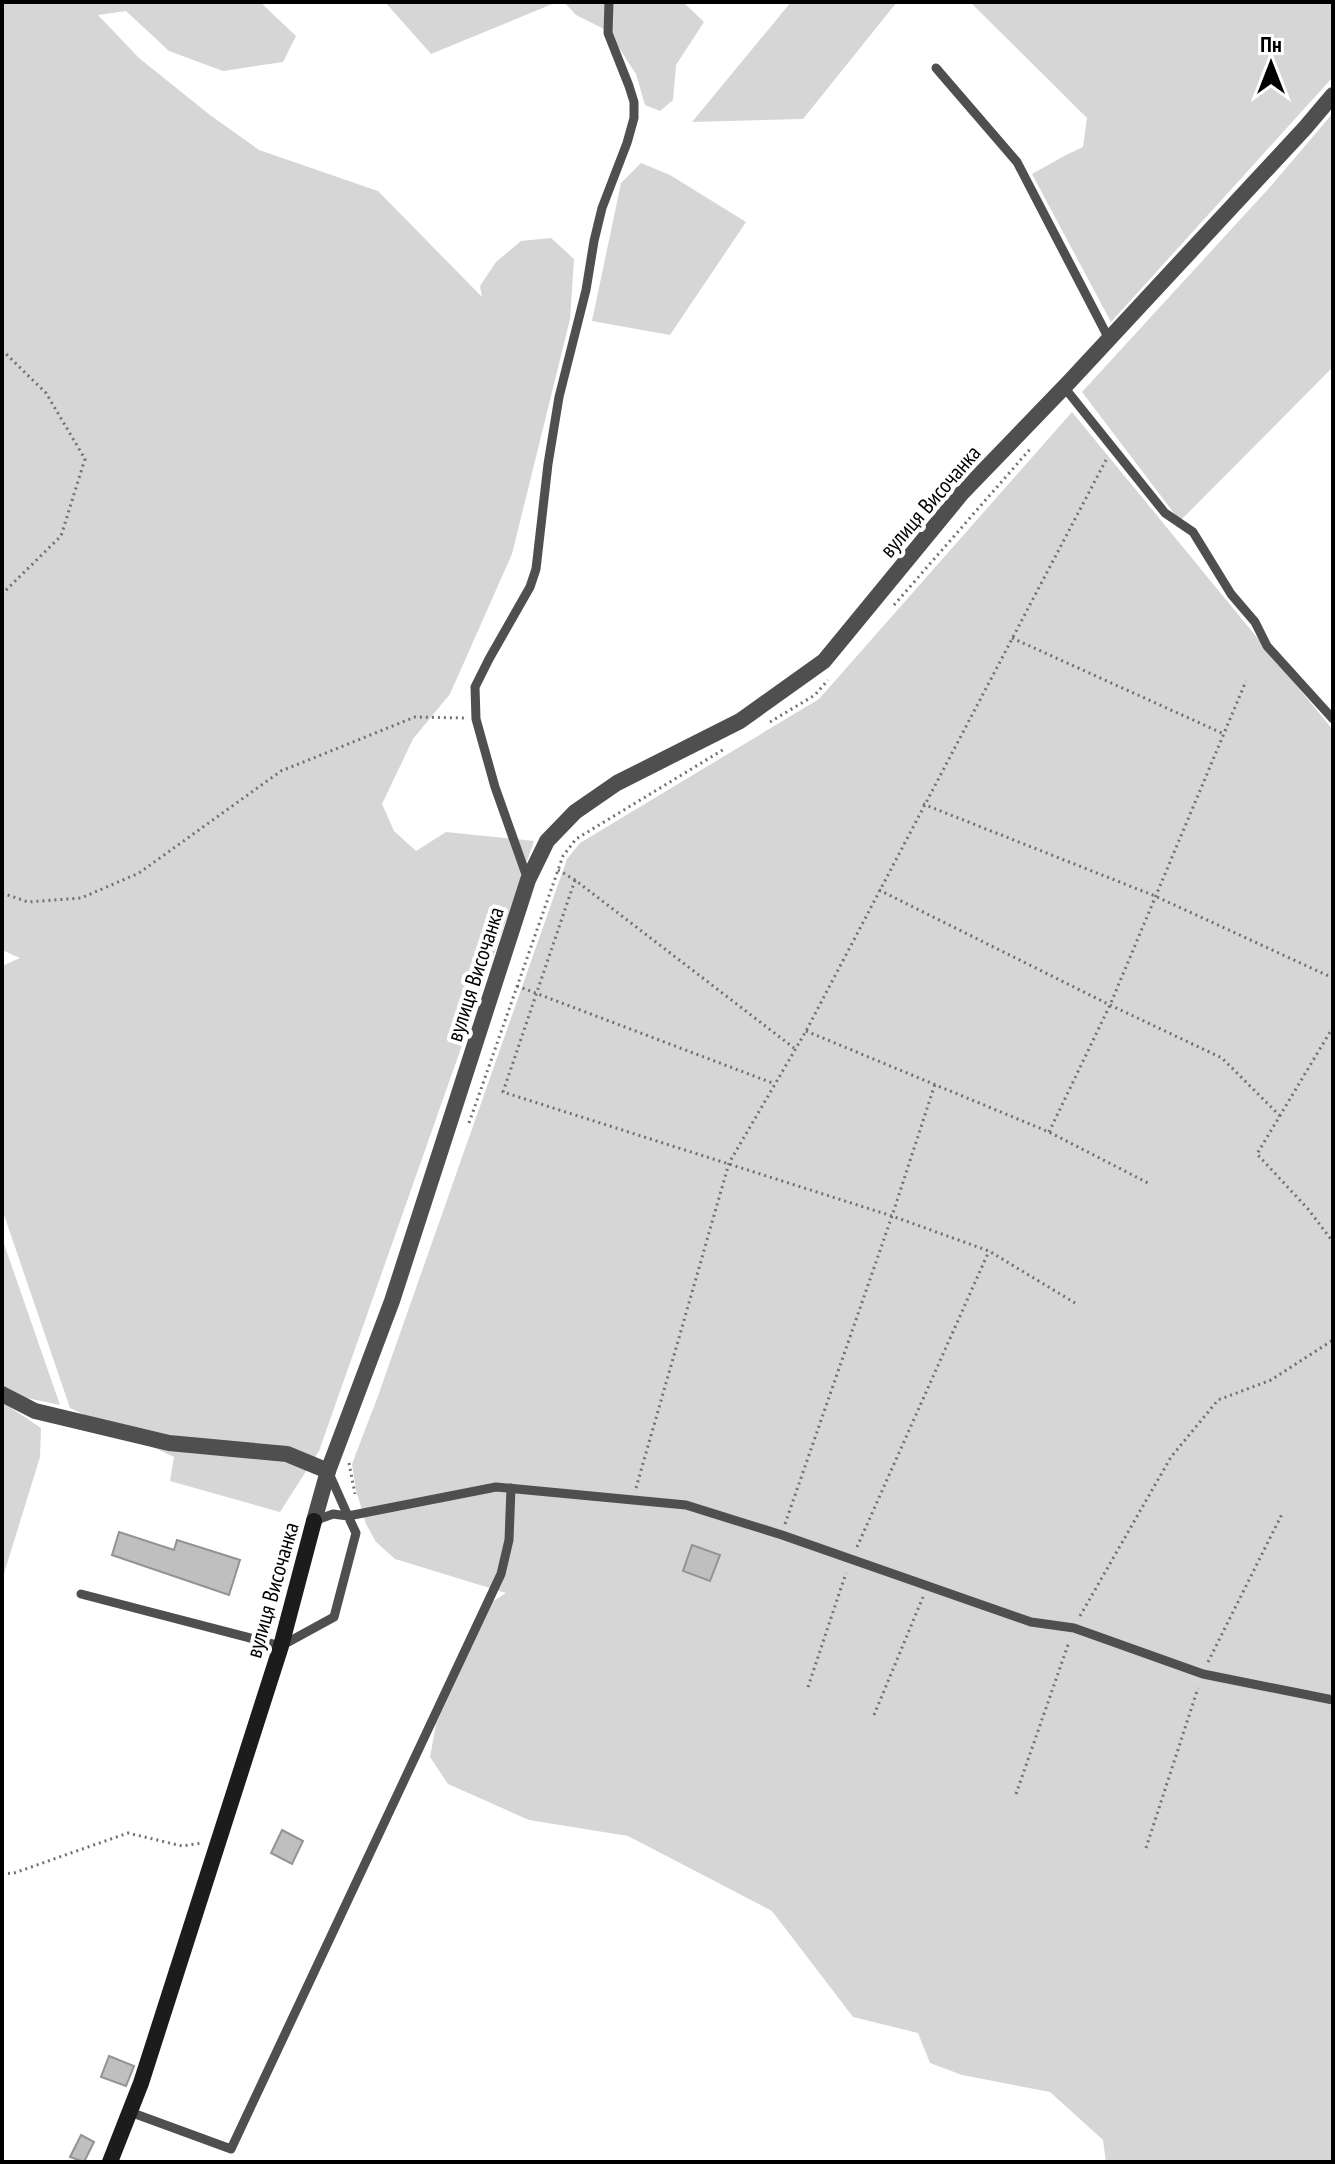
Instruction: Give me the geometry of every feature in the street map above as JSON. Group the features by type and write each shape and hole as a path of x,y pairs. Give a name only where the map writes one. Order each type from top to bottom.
{"street":[{"name":"вулиця Височанка","path":"110,2162 141,2083 281,1646 328,1471 392,1301 528,880 547,841 575,812 617,783 740,721 824,661 962,493 1109,339 1333,95"},
{"path":"2,1394 35,1411 169,1443 287,1454 328,1471"}],"lane":[{"path":"528,880 495,787 476,719 475,687 530,587 536,569 559,397 586,290 602,208 634,118 634,102 608,33 609,2"},
{"path":"936,68 1017,162 1109,339"},
{"path":"1064,387 1165,513 1193,532 1231,594 1255,622 1267,646 1333,719"},
{"path":"1318,700 1333,701"},
{"path":"81,1594 281,1646 334,1617 356,1533 328,1471"},
{"path":"314,1521 333,1514 348,1516 496,1487 686,1505 782,1535 1031,1622 1074,1628 1203,1674 1333,1700"},
{"path":"130,2112 231,2149 501,1574 509,1540 511,1488"}],"path":[{"path":"2,350 46,393 85,459 61,536 2,594"},
{"path":"888,612 1032,446"},
{"path":"632,1500 729,1163 806,1031 1113,447"},
{"path":"1011,638 1224,734"},
{"path":"762,727 815,695 836,671"},
{"path":"1049,1132 1110,1005 1246,681"},
{"path":"2,893 28,902 81,898 139,873 281,771 415,717 476,719"},
{"path":"465,1135 563,856 576,839 736,743"},
{"path":"923,804 1155,896 1333,978"},
{"path":"558,870 795,1049"},
{"path":"575,880 503,1092 892,1216 989,1251 1075,1303"},
{"path":"879,890 1222,1058 1281,1117"},
{"path":"517,986 775,1084"},
{"path":"1333,1027 1257,1154 1308,1209 1333,1242"},
{"path":"806,1031 1049,1132 1150,1184"},
{"path":"782,1535 935,1084"},
{"path":"808,1687 851,1560 989,1251"},
{"path":"1016,1794 1074,1628 1171,1457 1218,1400 1271,1380 1333,1340"},
{"path":"349,1463 360,1514"},
{"path":"874,1715 927,1587"},
{"path":"2,1874 14,1873 128,1833 182,1846 217,1842"}],"shaded area":[{"path":"2,2 260,2 296,36 283,62 223,71 169,51 126,11 98,15 139,58 259,150 378,191 482,297 480,286 496,262 521,241 551,238 574,259 570,319 512,554 450,694 413,739 382,804 394,831 416,851 446,832 534,841 319,1451 280,1512 170,1481 174,1457 70,1408 2,1209 2,966 20,958 2,950"},
{"path":"385,2 557,2 431,54"},
{"path":"564,2 683,2 704,22 676,65 673,100 660,111 645,105 636,74 608,31 576,15"},
{"path":"791,2 897,2 803,119 692,122"},
{"path":"970,2 1333,2 1333,77 1111,322 1032,174 1083,147 1087,118"},
{"path":"1333,113 1333,367 1180,521 1082,392 1270,187"},
{"path":"641,163 670,175 746,222 670,335 592,321 621,183"},
{"path":"1072,412 1333,730 1333,2162 1106,2162 1103,2140 1050,2092 962,2075 930,2063 918,2033 853,2017 772,1911 628,1836 529,1820 448,1784 430,1757 436,1724 492,1602 506,1593 395,1559 376,1542 366,1524 352,1464 567,859 580,843 819,699"},
{"path":"2,1238 60,1405 13,1395 2,1389"},
{"path":"2,1402 41,1428 40,1457 2,1580"}],"building":[{"path":"119,1532 174,1550 177,1540 240,1560 229,1595 112,1555"},
{"path":"692,1545 720,1555 710,1581 683,1571"},
{"path":"282,1830 303,1841 292,1864 271,1853"},
{"path":"109,2056 134,2066 126,2086 101,2077"},
{"path":"81,2135 94,2142 84,2162 70,2157"}]}
